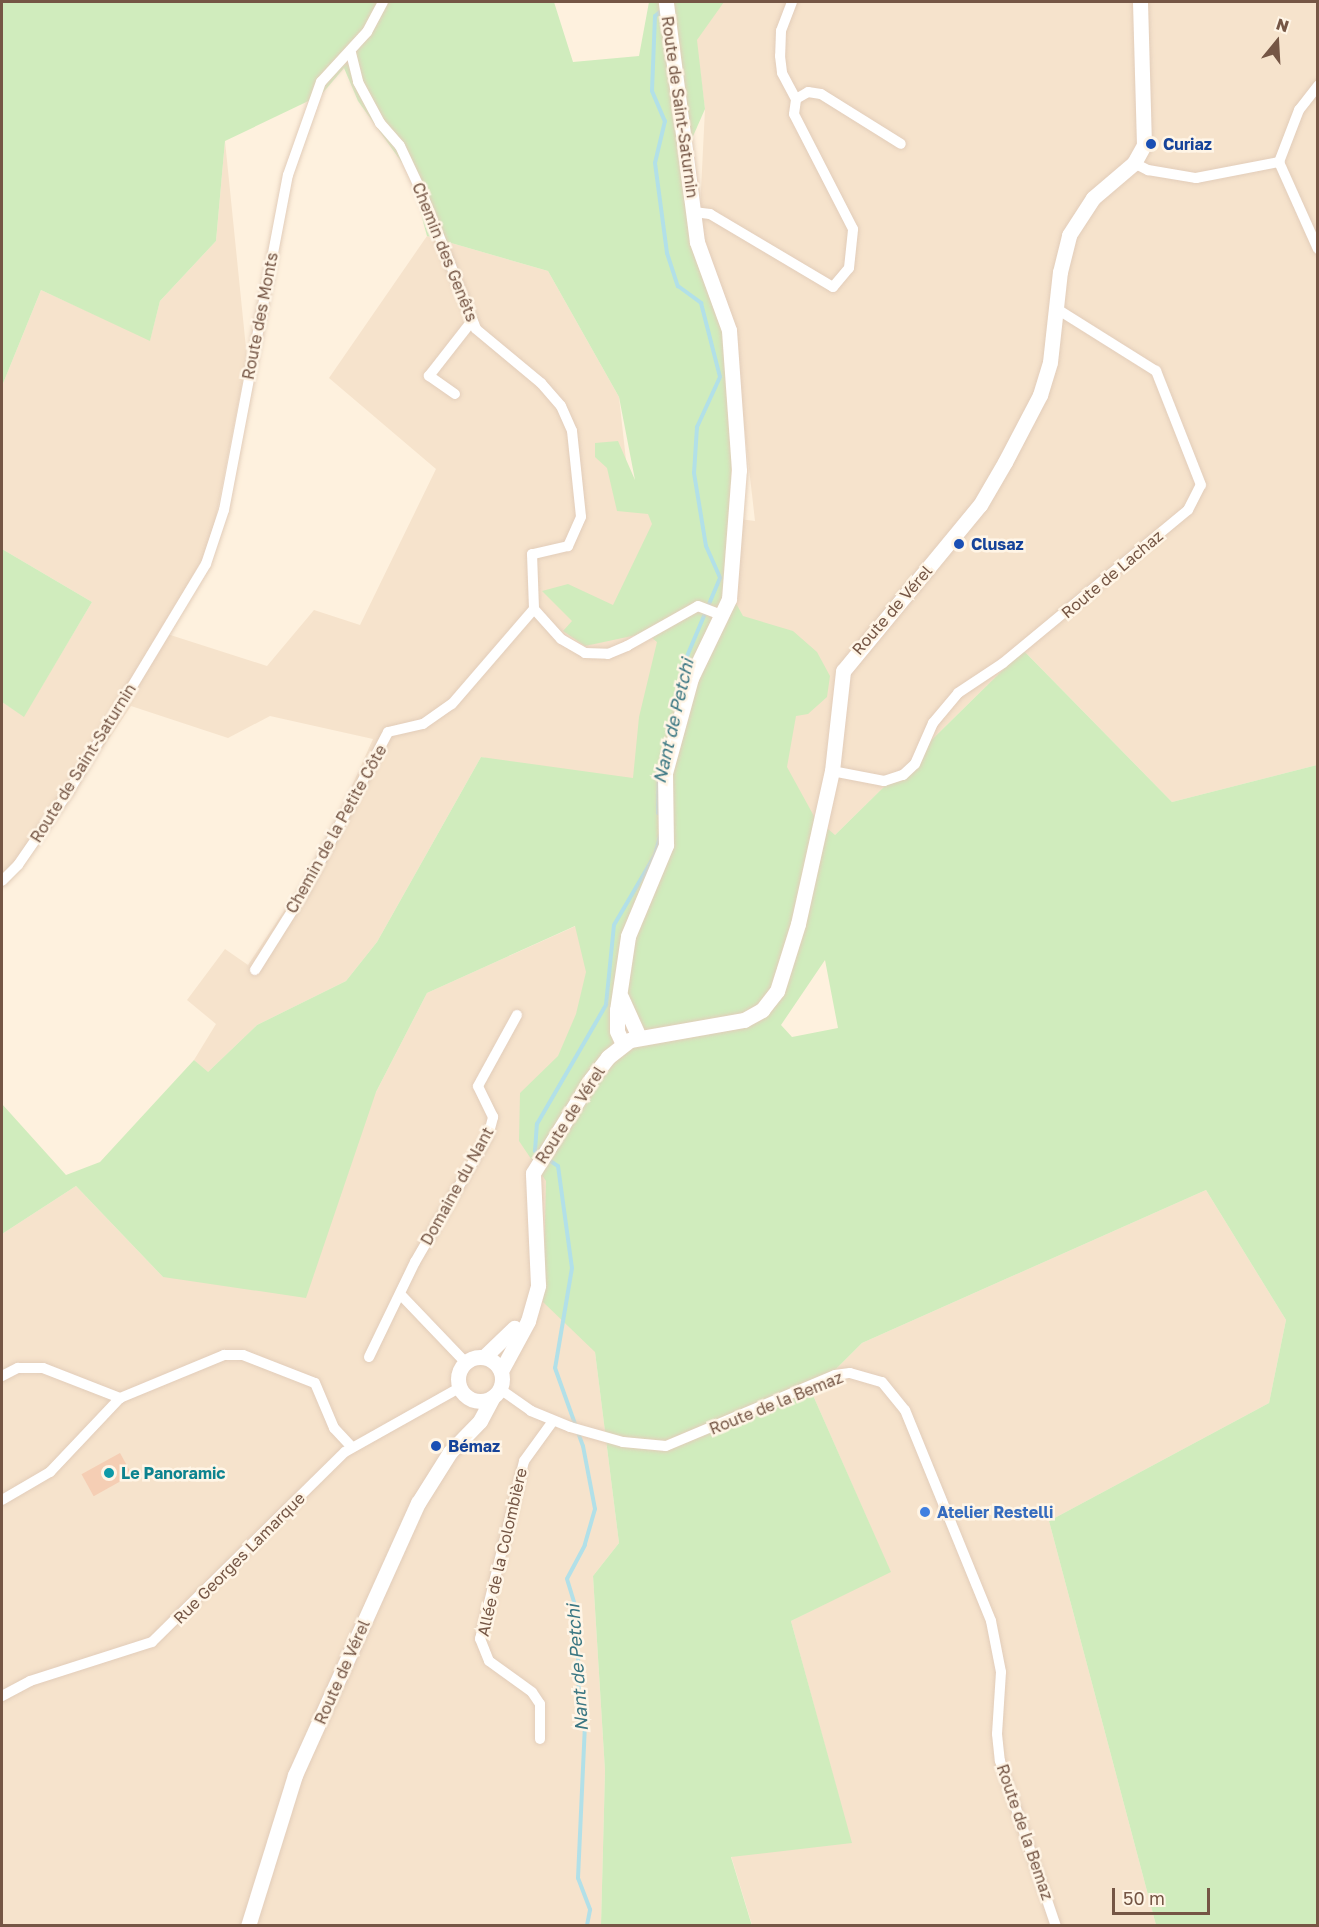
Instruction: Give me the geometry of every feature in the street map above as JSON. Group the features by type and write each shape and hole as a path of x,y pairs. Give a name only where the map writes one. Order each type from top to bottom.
{"street":[{"name":"Route des Monts","path":"160,642 206,564 224,510 288,175 321,82 351,53 383,2"},
{"name":"Route de Saint-Saturnin","path":"694,212 710,214 825,286 840,284 849,268 853,229 794,114 796,99 782,73 780,31 792,2"},
{"name":"Route de Vérel","path":"501,1371 532,1304 539,1273 533,1173 551,1139 591,1079 623,1044 639,1037 736,1022 771,1002 790,957 832,771 843,671 980,505 1005,462 1040,395 1057,309 1060,272 1072,228 1093,198 1134,163 1146,135 1140,2"},
{"name":"Route de Saint-Saturnin","path":"623,1044 616,1025 620,994 633,917 666,845 663,791 672,744 700,652 717,613 729,599 739,470 734,363 720,299 697,242 667,7"},
{"name":"Chemin des Genêts","path":"351,53 358,82 400,146 422,193 472,321 498,351 541,383 561,406 572,431 581,517 568,546 532,554 534,609"},
{"path":"1317,86 1299,110 1279,162 1317,249"},
{"path":"796,99 808,92 821,94 900,144"},
{"path":"1134,163 1148,170 1196,178 1279,162"},
{"name":"Route de Lachaz","path":"832,771 885,781 903,775 915,764 933,723 958,693 1003,663 1188,510 1201,485 1156,371 1057,309"},
{"path":"455,394 429,376 472,321"},
{"path":"534,609 577,648 608,654 698,606 717,613"},
{"name":"Chemin de la Petite Côte","path":"255,969 312,879 388,732 423,724 452,704 534,609"},
{"name":"Route de Saint-Saturnin","path":"2,881 18,865 69,791 160,642"},
{"path":"620,994 639,1037"},
{"name":"Domaine du Nant","path":"369,1357 402,1296 415,1262 492,1128 490,1108 478,1086 517,1015"},
{"path":"402,1296 465,1362"},
{"name":"Route de Vérel","path":"484,1357 504,1340 532,1304"},
{"path":"2,1500 50,1472 120,1398 224,1355 243,1355 315,1383 334,1428 352,1447"},
{"path":"464,1393 496,1393 501,1371 484,1357 465,1362 458,1374 464,1393 473,1413 468,1432"},
{"path":"2,1376 18,1368 43,1368 120,1398"},
{"name":"Route de la Bemaz","path":"496,1393 570,1427 593,1434 666,1446 850,1373 882,1382 905,1410 991,1620 1001,1672 997,1734 1000,1761 1056,1926"},
{"name":"Rue Georges Lamarque","path":"2,1696 30,1682 152,1642 352,1447 464,1393"},
{"name":"Route de Vérel","path":"248,1926 300,1766 418,1503 468,1432 480,1421 496,1393"},
{"name":"Allée de la Colombière","path":"540,1739 540,1704 532,1692 489,1661 480,1639 524,1461 553,1421"}],"shaded area":[{"path":"723,2 1317,2 1317,765 1172,802 1023,650 835,835 481,757 377,942 346,981 257,1025 207,1073 194,1060 216,1024 187,1000 225,949 248,965 320,857 373,739 270,716 228,738 131,706 22,868 2,888 2,702 24,716 92,602 2,549 2,386 41,290 150,340 160,301 216,241 225,141 247,358 213,532 206,553 161,632 267,666 314,610 360,625 436,469 329,378 427,236 548,271 619,397 631,505 755,521 734,336 699,230 705,109 696,40"},
{"path":"578,925 605,1034 595,1352 619,1543 593,1576 605,1771 601,1925 2,1926 2,1234 76,1186 163,1277 376,1092 427,993"},
{"path":"1206,1190 1286,1320 1269,1403 1049,1521 1156,1925 752,1925 731,1856 851,1842 791,1621 890,1571 812,1393 862,1343"}],"green space":[{"path":"2,2 554,2 573,62 639,56 649,2 724,2 697,40 705,109 683,159 726,344 732,457 726,585 743,616 793,631 817,652 830,676 827,697 808,714 796,716 787,767 815,818 835,835 1023,650 1172,802 1317,765 1317,1925 1156,1925 1049,1521 1269,1403 1286,1320 1206,1190 862,1343 812,1393 891,1572 791,1621 852,1843 731,1857 752,1926 601,1925 605,1771 593,1576 619,1543 595,1352 543,1302 546,1181 519,1141 520,1093 558,1056 576,1014 586,972 575,926 427,993 376,1092 306,1298 163,1277 76,1186 2,1234 2,1104 66,1175 100,1162 194,1060 208,1072 257,1025 346,981 377,942 481,757 633,778 639,717 657,642 646,633 585,646 563,631 572,621 542,591 568,584 613,605 652,524 648,514 617,511 607,468 595,457 595,443 618,441 635,480 619,397 548,271 427,236 410,174 358,101 344,68 321,95 225,141 216,241 160,301 150,341 41,290 2,386","holes":["825,960 838,1028 792,1037 781,1025"]},
{"path":"2,549 92,602 24,717 2,702"}],"building":[{"name":"Le Panoramic","path":"120,1453 132,1475 94,1496 82,1474"}],"waterway":[{"name":"Nant de Petchi","path":"662,10 655,16 652,91 665,121 655,163 667,253 678,286 701,303 720,377 697,427 694,473 706,546 720,578 685,661 680,690"},
{"name":"Nant de Petchi","path":"658,813 659,770"},
{"name":"Nant de Petchi","path":"540,1154 535,1151 537,1124 606,1005 614,925 655,855 660,836"},
{"name":"Nant de Petchi","path":"546,1158 558,1166 572,1268 555,1368 583,1446 595,1509 585,1545 567,1579 577,1612 579,1698 585,1724 578,1878 590,1910 587,1926"}],"place":[{"name":"Curiaz","path":"1151,144"},
{"name":"Clusaz","path":"959,544"},
{"name":"Bémaz","path":"436,1446"},
{"name":"Le Panoramic","path":"109,1473"},
{"name":"Atelier Restelli","path":"925,1512"}]}
